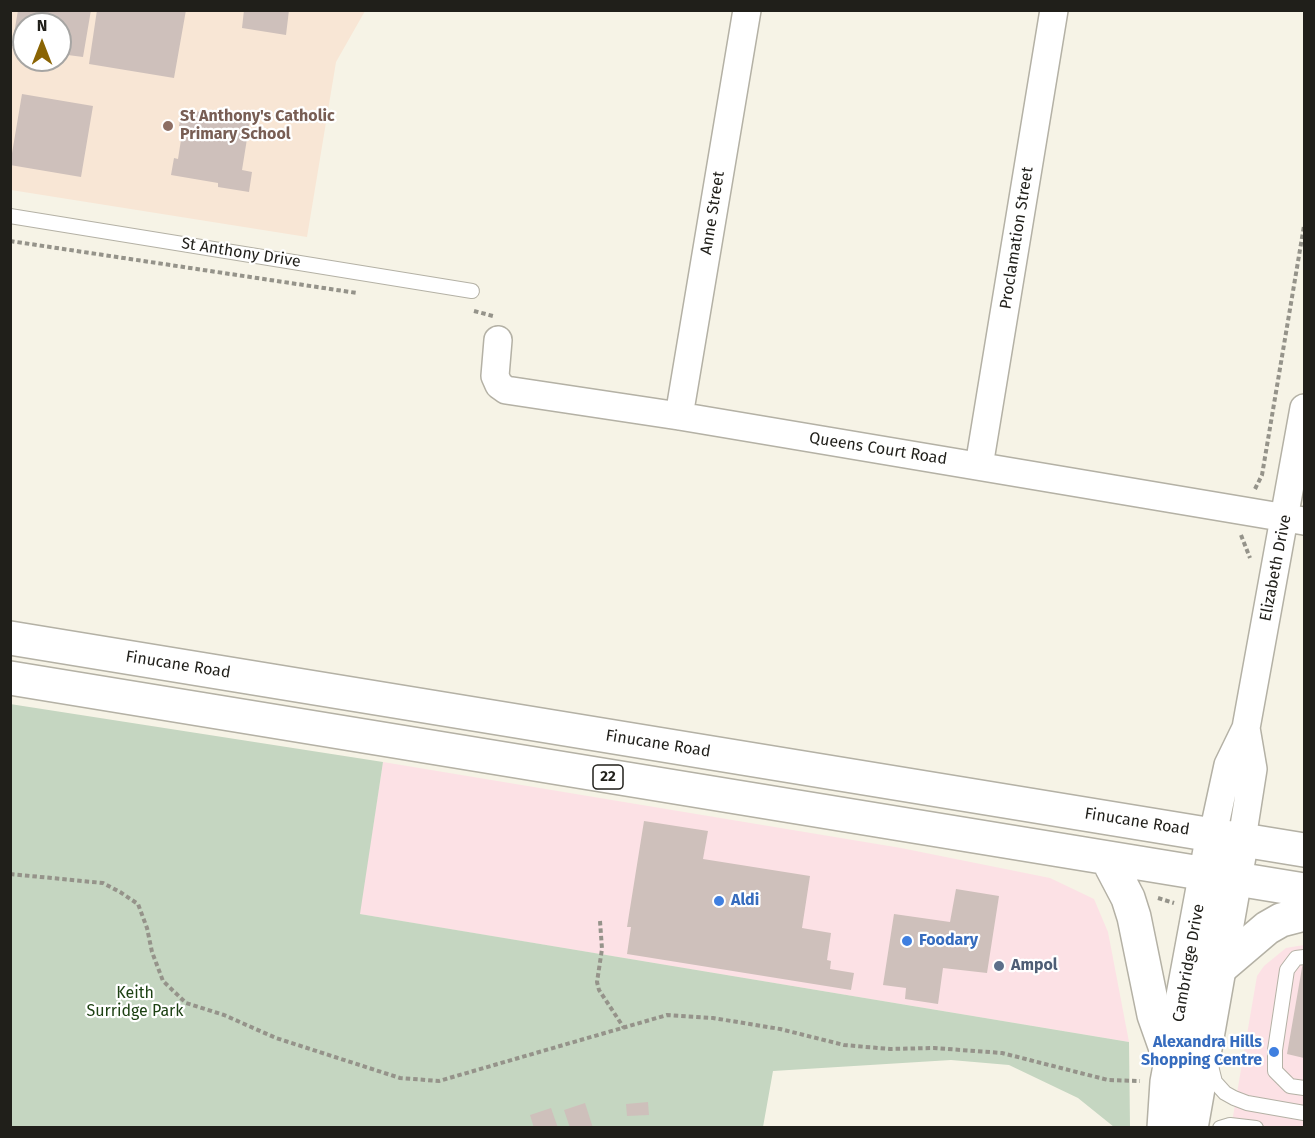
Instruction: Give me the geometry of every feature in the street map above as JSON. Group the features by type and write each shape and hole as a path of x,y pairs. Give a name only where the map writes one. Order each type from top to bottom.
{"main road":[{"name":"Finucane Road","path":"10,638 1305,850"},
{"name":"22","path":"10,678 1305,890"},
{"name":"Cambridge Drive","path":"1164,1128 1169,1073 1185,993 1220,876 1227,836"},
{"path":"1107,858 1128,898 1134,917 1154,1015 1169,1073"},
{"name":"Cambridge Drive","path":"1191,1128 1220,968 1220,876"},
{"path":"1220,968 1267,928 1281,920 1305,914"}],"street":[{"name":"Anne Street","path":"679,416 747,10"},
{"name":"Proclamation Street","path":"979,466 1054,10"},
{"name":"Queens Court Road","path":"500,330 495,376 499,386 506,390 679,416 1295,519"},
{"name":"Elizabeth Drive","path":"1227,836 1228,765 1246,728 1295,519 1305,408"}],"lane":[{"name":"St Anthony Drive","path":"10,216 472,291"},
{"path":"1305,957 1296,958 1287,969 1275,1050 1275,1071 1290,1086 1305,1088"},
{"path":"1205,1046 1215,1082 1225,1093 1247,1103 1305,1113"},
{"path":"1220,1128 1230,1125 1256,1128"}],"path":[{"path":"1249,567 1251,555 1241,538 1241,525 1262,475 1305,226"},
{"path":"10,241 367,295"},
{"path":"467,310 500,330"},
{"path":"10,874 103,883 138,904 163,981 186,1003 224,1015 276,1038 399,1078 440,1081 667,1015 713,1018 780,1029 844,1045 1002,1053 1108,1080 1169,1073"},
{"path":"1152,897 1179,904"},
{"path":"600,921 602,950 597,982 599,990 624,1028"}],"shaded area":[{"name":"St Anthony's Catholic Primary School","path":"10,11 365,11 336,62 307,237 11,190"},
{"path":"383,762 901,848 1050,878 1094,899 1108,932 1129,1042 359,914"},
{"name":"Alexandra Hills Shopping Centre","path":"1304,945 1304,1127 1231,1128 1257,976 1264,966 1286,948"}],"green space":[{"name":"Keith Surridge Park","path":"10,704 383,762 360,914 1129,1042 1130,1127 1114,1127 1078,1098 1009,1065 951,1060 773,1071 763,1127 11,1127"}],"building":[{"path":"18,10 91,10 83,57 72,56 72,12 18,12"},
{"path":"97,10 186,10 174,78 89,64"},
{"path":"244,10 289,10 286,35 242,28"},
{"path":"22,94 93,106 81,177 10,165"},
{"path":"182,109 250,120 242,170 252,172 249,192 218,187 218,183 171,175 174,158 178,159 183,127 179,126"},
{"name":"Aldi","path":"644,821 708,831 703,859 810,876 802,928 831,933 827,960 831,961 830,969 854,973 851,990 627,954 631,927 627,927"},
{"path":"956,889 999,896 987,973 943,968 938,1004 905,999 906,988 883,985 894,914 950,922"},
{"path":"1304,962 1304,1058 1287,1054"},
{"path":"648,1102 649,1115 627,1116 626,1104"},
{"path":"585,1103 593,1128 570,1128 564,1110"},
{"path":"551,1108 558,1128 534,1128 530,1115"}],"place":[{"name":"St Anthony's Catholic Primary School","path":"168,126"},
{"name":"Aldi","path":"719,901"},
{"name":"Foodary","path":"907,941"},
{"name":"Ampol","path":"999,966"},
{"name":"Alexandra Hills Shopping Centre","path":"1274,1052"}]}
